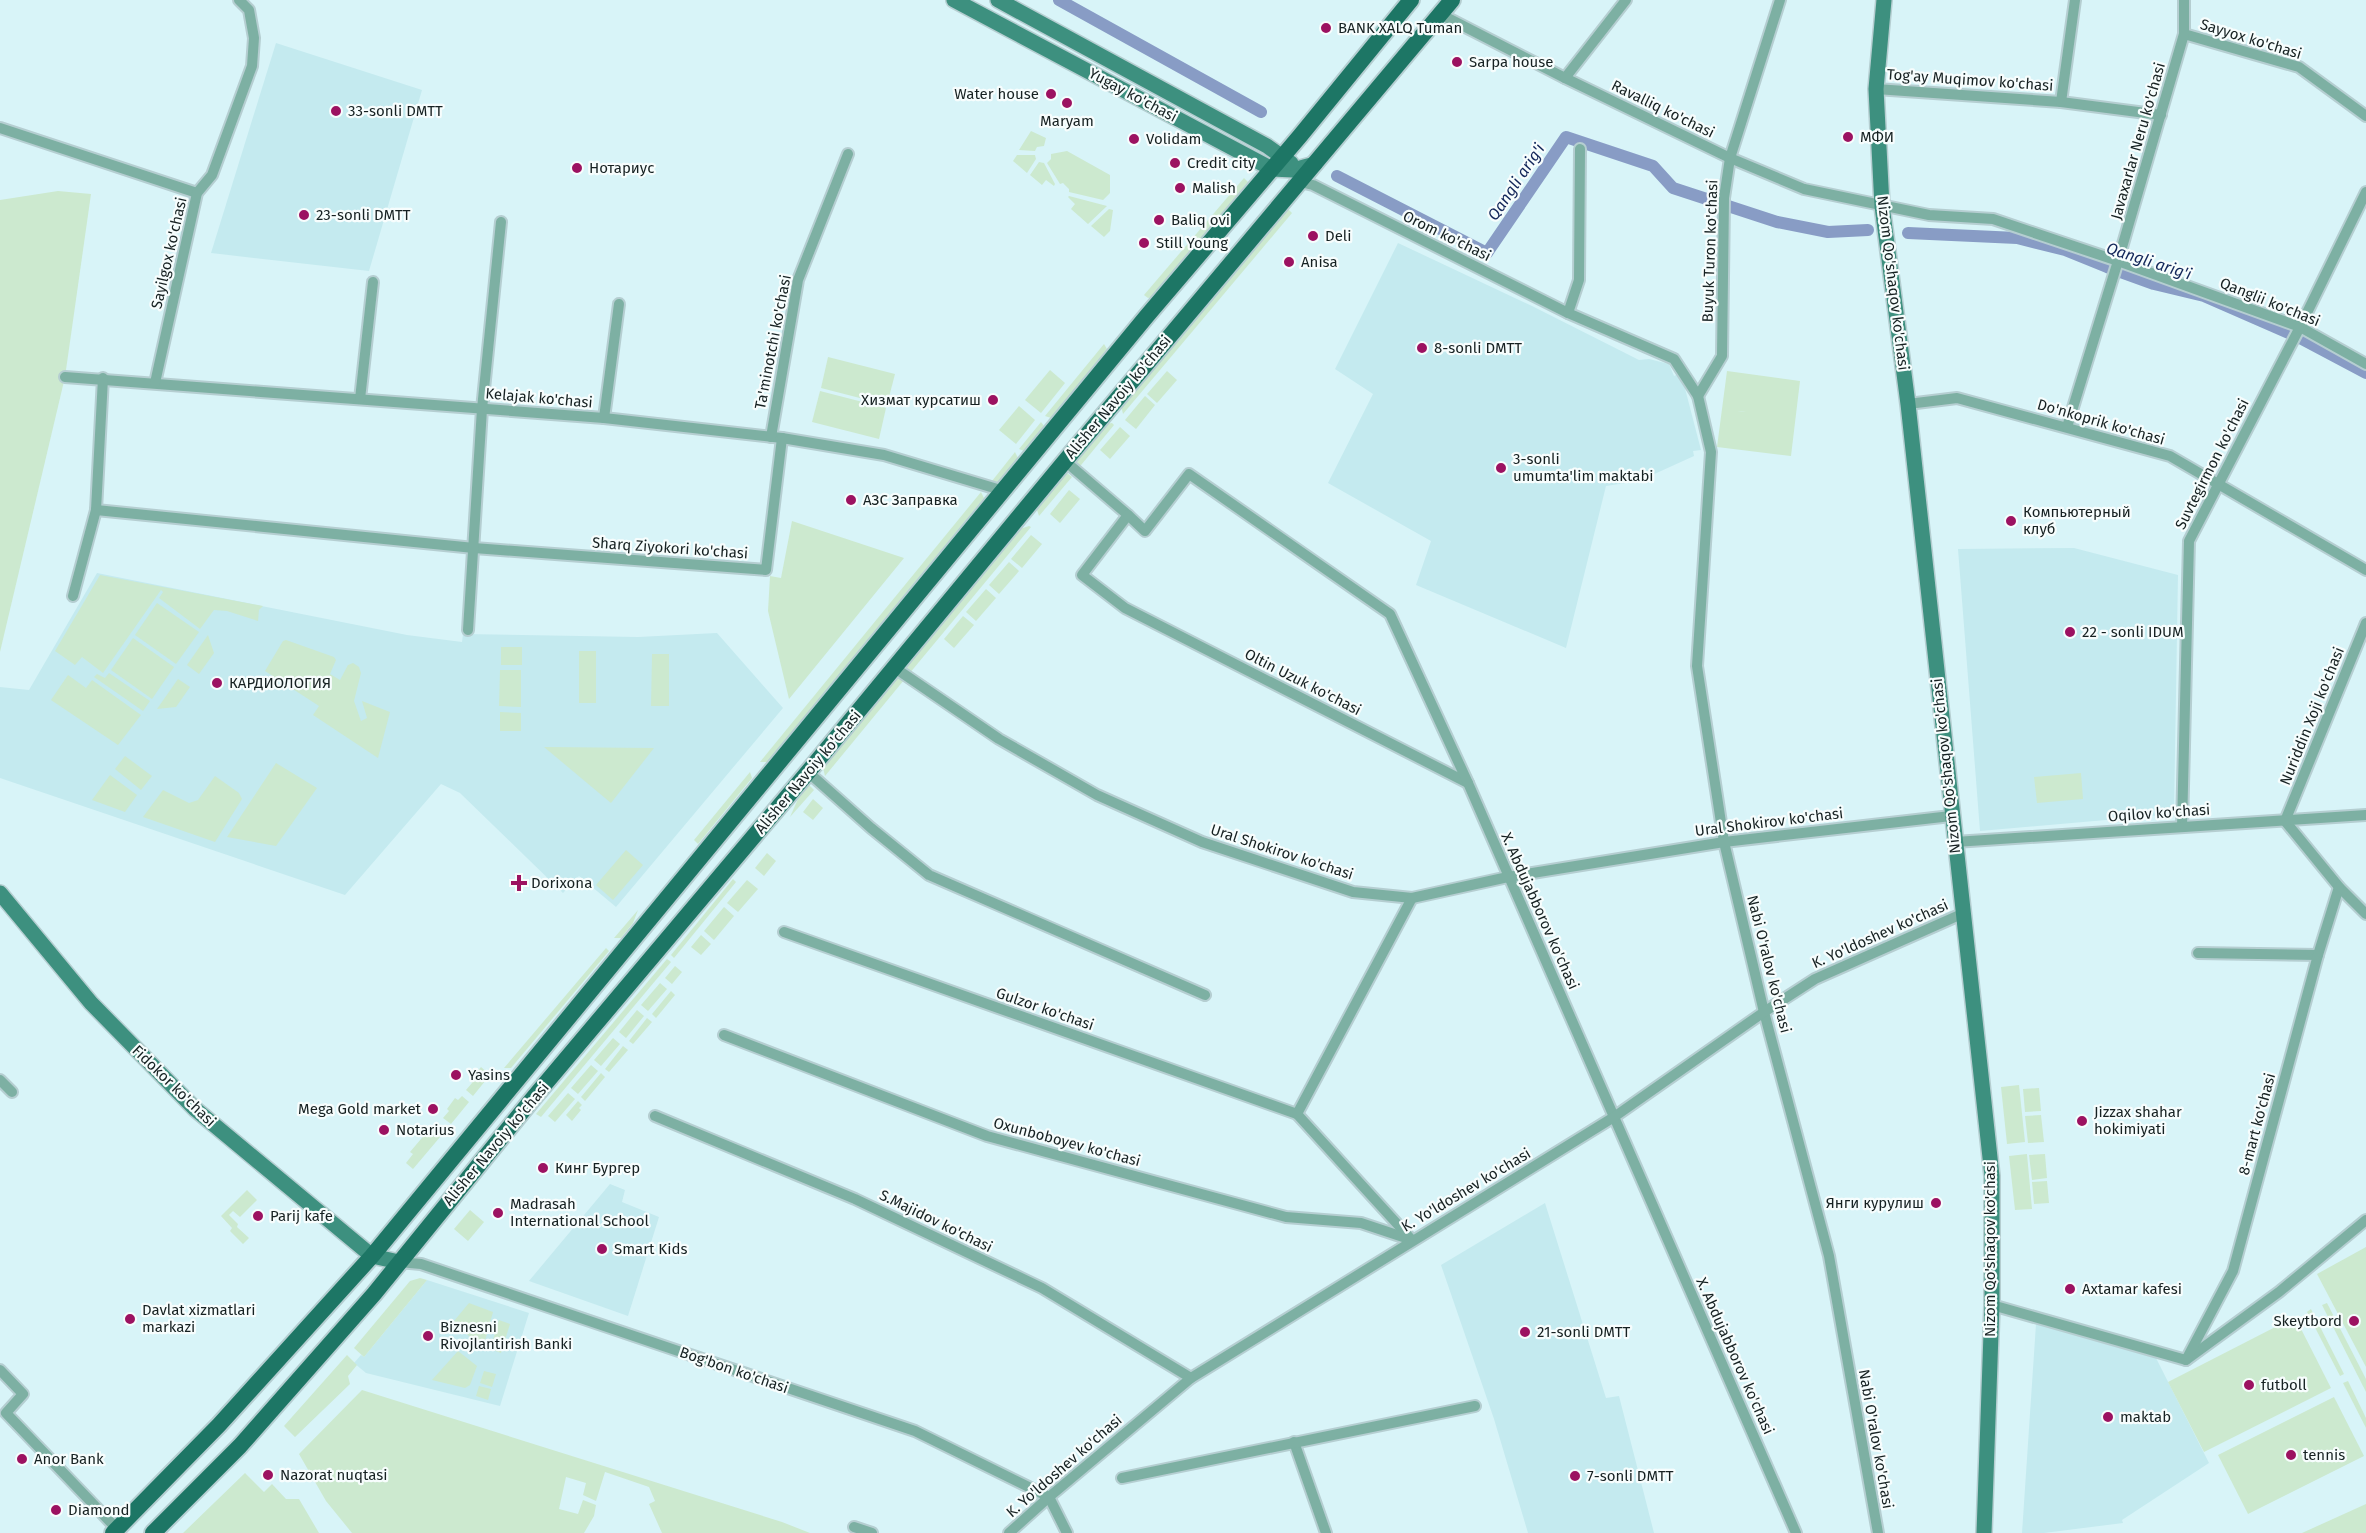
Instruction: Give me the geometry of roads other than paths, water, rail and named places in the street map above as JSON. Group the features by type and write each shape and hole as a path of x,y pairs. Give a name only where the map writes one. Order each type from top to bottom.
{"main road":[{"name":"Yugay ko'chasi","path":"954,0 1286,169"},
{"name":"Yugay ko'chasi","path":"998,0 1286,169"},
{"name":"Alisher Navoiy ko'chasi","path":"153,1533 240,1446 374,1294 534,1097 1284,201 1286,169 1411,0"},
{"name":"Alisher Navoiy ko'chasi","path":"115,1531 219,1425 372,1256 1146,317 1286,169 1452,0"},
{"name":"Nizom Qo'shaqov ko'chasi","path":"1884,0 1876,89 1882,207 1896,299 1908,404 1951,816 1964,913 1992,1176 1992,1305 1984,1533"},
{"path":"734,816 756,834"},
{"name":"Fidokor ko'chasi","path":"0,893 91,1003 195,1109 372,1256"},
{"name":"Bog'bon ko'chasi","path":"372,1256 399,1262"}],"street":[{"name":"Sayilgox ko'chasi","path":"155,383 197,193 212,175 252,66 254,38 249,10 239,0"},
{"path":"1565,78 1626,0"},
{"name":"Buyuk Turon ko'chasi","path":"1698,396 1722,356 1724,198 1730,158 1780,0"},
{"name":"Tog'ay Muqimov ko'chasi","path":"2061,102 2075,0"},
{"name":"Javaxarlar Neru ko'chasi","path":"2067,427 2184,34 2184,0"},
{"name":"Ravalliq ko'chasi","path":"1440,14 1730,158 1804,189 1882,207"},
{"name":"Sayyox ko'chasi","path":"2184,34 2299,67 2366,116"},
{"name":"Tog'ay Muqimov ko'chasi","path":"1876,89 2061,102 2161,115"},
{"path":"0,128 197,193"},
{"path":"1568,313 1580,280 1580,149"},
{"name":"Ta'minotchi ko'chasi","path":"776,438 798,280 848,154"},
{"name":"Orom ko'chasi","path":"1286,169 1568,313 1674,359 1698,396"},
{"name":"Suvtegirmon ko'chasi","path":"2182,827 2189,541 2297,333 2366,192"},
{"name":"Qanglii ko'chasi","path":"1882,207 1929,215 1993,219 2297,333 2366,364"},
{"path":"468,630 482,409 501,222"},
{"path":"360,399 373,282"},
{"path":"604,418 619,304"},
{"name":"Kelajak ko'chasi","path":"65,377 103,378 604,418 776,438 884,455 1004,491"},
{"path":"73,596 96,510 103,378"},
{"name":"Nabi O'ralov ko'chasi","path":"1698,396 1711,452 1697,666 1724,842 1764,1012 1829,1256 1878,1533"},
{"name":"Do'nkoprik ko'chasi","path":"1908,404 1957,398 2170,456 2366,570"},
{"name":"Sharq Ziyokori ko'chasi","path":"96,510 474,548 766,570 776,438"},
{"path":"1065,461 1128,515"},
{"name":"X. Abdujabborov ko'chasi","path":"1128,515 1145,531 1189,474 1390,614 1468,783 1796,1533"},
{"name":"Oltin Uzuk ko'chasi","path":"1128,515 1082,575 1125,608 1468,783"},
{"name":"Nuriddin Xoji ko'chasi","path":"2285,821 2366,623"},
{"name":"Ural Shokirov ko'chasi","path":"895,668 1009,745 1097,795 1192,838 1353,892 1412,898 1508,877 1724,842 1951,816"},
{"path":"808,772 929,875 1205,995"},
{"name":"Oqilov ko'chasi","path":"1955,842 2366,815"},
{"path":"2285,821 2339,887 2366,914"},
{"name":"8-mart ko'chasi","path":"2186,1360 2233,1271 2318,956 2339,887"},
{"path":"1296,1114 1412,898"},
{"name":"K. Yo'ldoshev ko'chasi","path":"1010,1533 1049,1497 1191,1378 1614,1116 1815,979 1964,913"},
{"name":"Gulzor ko'chasi","path":"784,932 1296,1114 1412,1240"},
{"path":"2198,953 2318,956"},
{"name":"Oxunboboyev ko'chasi","path":"724,1035 987,1136 1286,1217 1361,1223 1412,1240"},
{"path":"0,1080 12,1092"},
{"name":"S.Majidov ko'chasi","path":"655,1116 855,1199 1042,1288 1191,1378"},
{"path":"1992,1305 2186,1360 2279,1292 2366,1220"},
{"name":"Bog'bon ko'chasi","path":"399,1262 431,1267 915,1431 1049,1497"},
{"path":"0,1371 23,1394 6,1413 115,1531"},
{"path":"1122,1478 1475,1406"},
{"path":"1294,1442 1326,1533"},
{"path":"1049,1497 1066,1533"},
{"path":"854,1527 872,1533"}],"waterway":[{"name":"Qangli arig'i","path":"1059,0 1261,112"},
{"name":"Qangli arig'i","path":"1337,176 1487,253 1566,137 1653,166 1673,188 1777,222 1828,232 1868,230"},
{"name":"Qangli arig'i","path":"1908,233 2017,238 2065,250 2154,284 2204,296 2300,338 2366,373"}],"place":[{"name":"BANK XALQ Tuman","path":"1326,28"},
{"name":"Sarpa house","path":"1457,62"},
{"name":"Water house","path":"1051,94"},
{"name":"Maryam","path":"1067,103"},
{"name":"33-sonli DMTT","path":"336,111"},
{"name":"МФИ","path":"1848,137"},
{"name":"Volidam","path":"1134,139"},
{"name":"Credit city","path":"1175,163"},
{"name":"Нотариус","path":"577,168"},
{"name":"Malish","path":"1180,188"},
{"name":"23-sonli DMTT","path":"304,215"},
{"name":"Baliq ovi","path":"1159,220"},
{"name":"Deli","path":"1313,236"},
{"name":"Still Young","path":"1144,243"},
{"name":"Anisa","path":"1289,262"},
{"name":"8-sonli DMTT","path":"1422,348"},
{"name":"Хизмат курсатиш","path":"993,400"},
{"name":"3-sonli umumta'lim maktabi","path":"1501,468"},
{"name":"АЗС Заправка","path":"851,500"},
{"name":"Компьютерный клуб","path":"2011,521"},
{"name":"22 - sonli IDUM","path":"2070,632"},
{"name":"КАРДИОЛОГИЯ","path":"217,683"},
{"name":"Dorixona","path":"519,883"},
{"name":"Yasins","path":"456,1075"},
{"name":"Mega Gold market","path":"433,1109"},
{"name":"Jizzax shahar hokimiyati","path":"2082,1121"},
{"name":"Notarius","path":"384,1130"},
{"name":"Кинг Бургер","path":"543,1168"},
{"name":"Янги курулиш","path":"1936,1203"},
{"name":"Madrasah International School","path":"498,1213"},
{"name":"Parij kafe","path":"258,1216"},
{"name":"Smart Kids","path":"602,1249"},
{"name":"Axtamar kafesi","path":"2070,1289"},
{"name":"Davlat xizmatlari markazi","path":"130,1319"},
{"name":"Skeytbord","path":"2354,1321"},
{"name":"21-sonli DMTT","path":"1525,1332"},
{"name":"Biznesni Rivojlantirish Banki","path":"428,1336"},
{"name":"futboll","path":"2249,1385"},
{"name":"maktab","path":"2108,1417"},
{"name":"tennis","path":"2291,1455"},
{"name":"Anor Bank","path":"22,1459"},
{"name":"Nazorat nuqtasi","path":"268,1475"},
{"name":"7-sonli DMTT","path":"1575,1476"},
{"name":"Diamond","path":"56,1510"}]}
